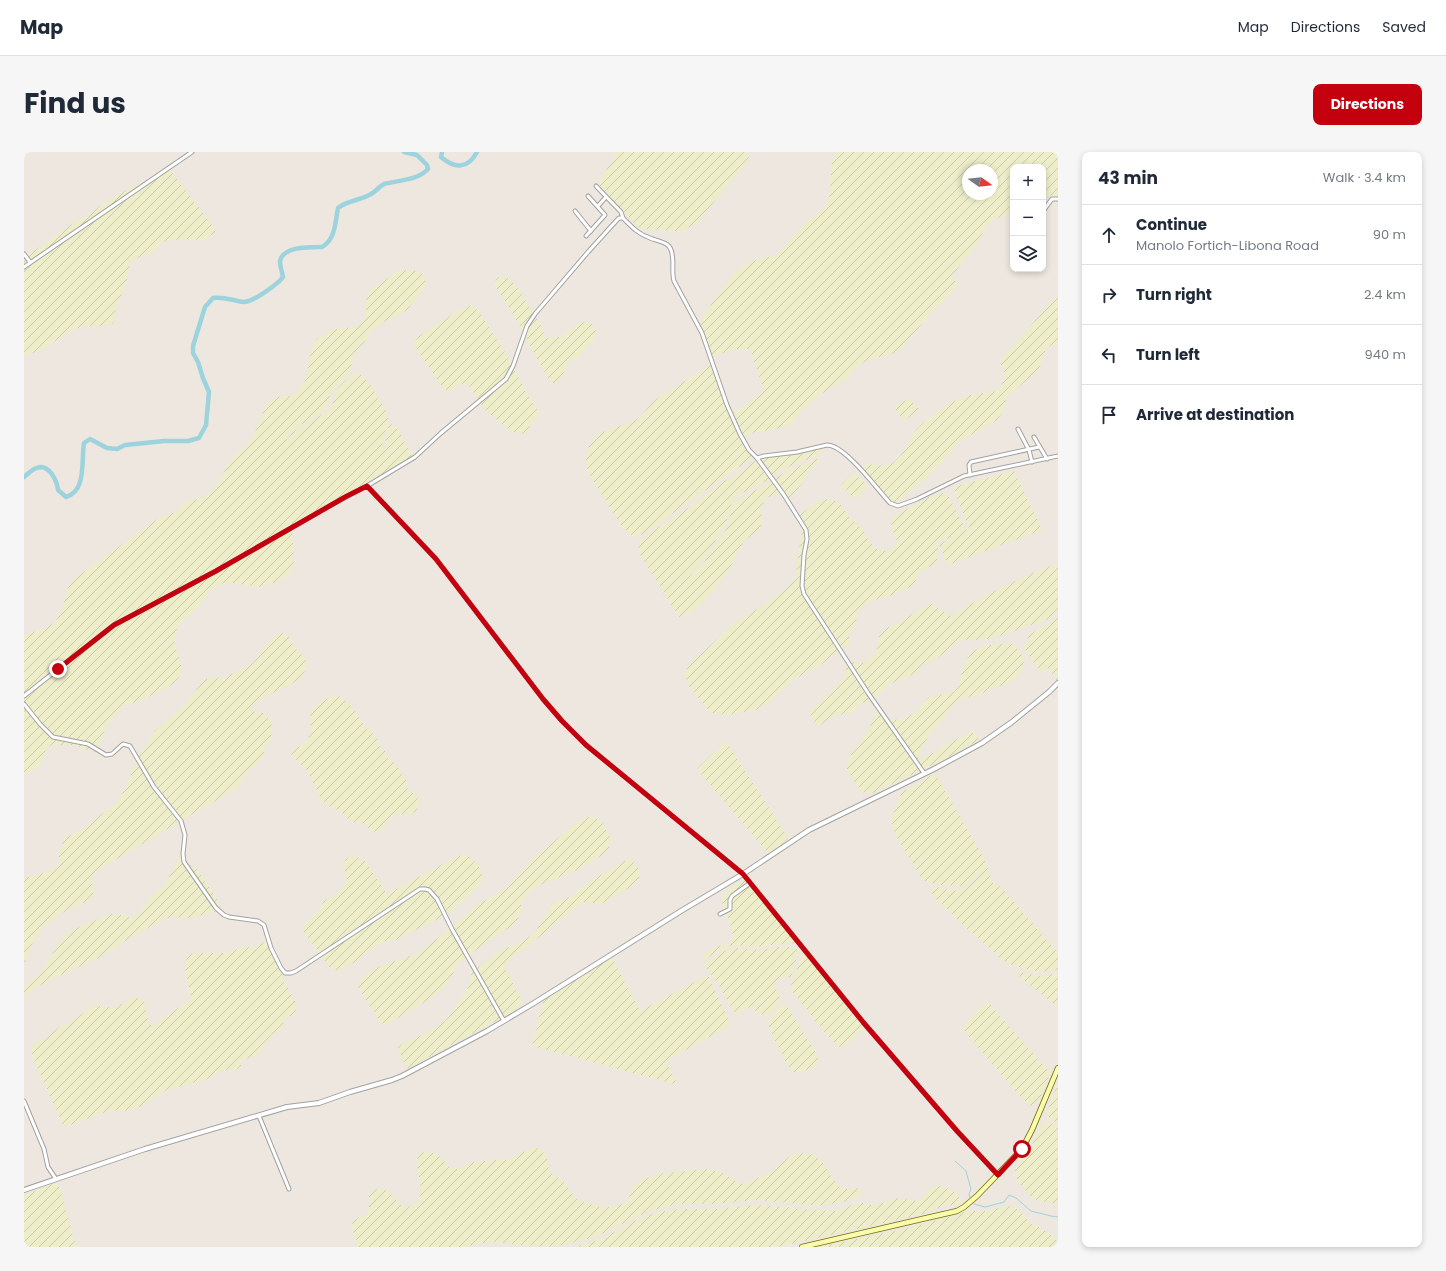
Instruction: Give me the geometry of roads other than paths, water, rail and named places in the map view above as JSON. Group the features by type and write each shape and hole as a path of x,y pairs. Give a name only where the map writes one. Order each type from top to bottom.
{"main road":[{"path":"802,1247 957,1211 971,1202 1016,1156 1025,1144 1058,1068"}],"street":[{"path":"24,267 192,152"},
{"path":"596,186 621,212 624,218 639,234 663,242 670,246 672,254 672,276 703,337 740,434 749,450 757,458 784,495 806,530 807,539 804,555 802,586 804,594 909,753 924,773"},
{"path":"586,236 605,215 588,196"},
{"path":"598,206 606,198"},
{"path":"1046,207 1052,200 1058,199"},
{"path":"575,211 590,231"},
{"path":"24,696 114,625 216,571 367,486 415,457 466,412 502,383 513,366 525,332 535,314 617,220 619,218 624,218"},
{"path":"24,254 30,262"},
{"path":"1018,429 1029,450 1032,462"},
{"path":"1034,437 1047,459"},
{"path":"757,458 832,445 849,458 889,501 896,506 903,505 953,481 970,475 1058,456"},
{"path":"970,475 968,465 971,462 1039,447"},
{"path":"367,486 436,559 543,699 562,721 586,745 743,874 876,1037 957,1131 998,1175"},
{"path":"24,1190 145,1149 288,1107 319,1103 392,1080 463,1044 504,1021 743,874 809,830 960,755 991,737 1022,714 1058,683"},
{"path":"24,704 45,729 55,738 74,740 88,744 106,755 112,754 123,744 130,746 154,787 181,821 185,835 183,854 185,865 220,912 229,917 258,921 262,923 271,948 285,973 296,971 420,890 428,889 437,899 452,929 504,1021"},
{"path":"720,914 730,909 730,900 732,896 750,883"},
{"path":"24,1101 44,1149 48,1167 56,1179"},
{"path":"259,1116 289,1189"}],"waterway":[{"path":"24,477 32,470 41,467 45,468 52,474 58,490 66,497 73,494 80,482 84,443 90,439 107,448 117,449 125,445 164,441 188,441 199,438 206,425 209,392 198,362 193,353 193,346 205,307 213,298 225,298 244,302 259,296 283,277 280,261 286,252 298,248 322,247 327,244 334,230 338,208 342,205 370,195 384,184 413,178 424,173 428,169 427,165 417,155 404,152"},
{"path":"442,152 441,157 451,164 456,165 470,162 477,152"},
{"path":"955,1161 966,1171 971,1189 969,1194 970,1198"},
{"path":"974,1204 985,1207 1004,1202 1009,1195 1016,1198 1031,1211 1058,1217"}]}
